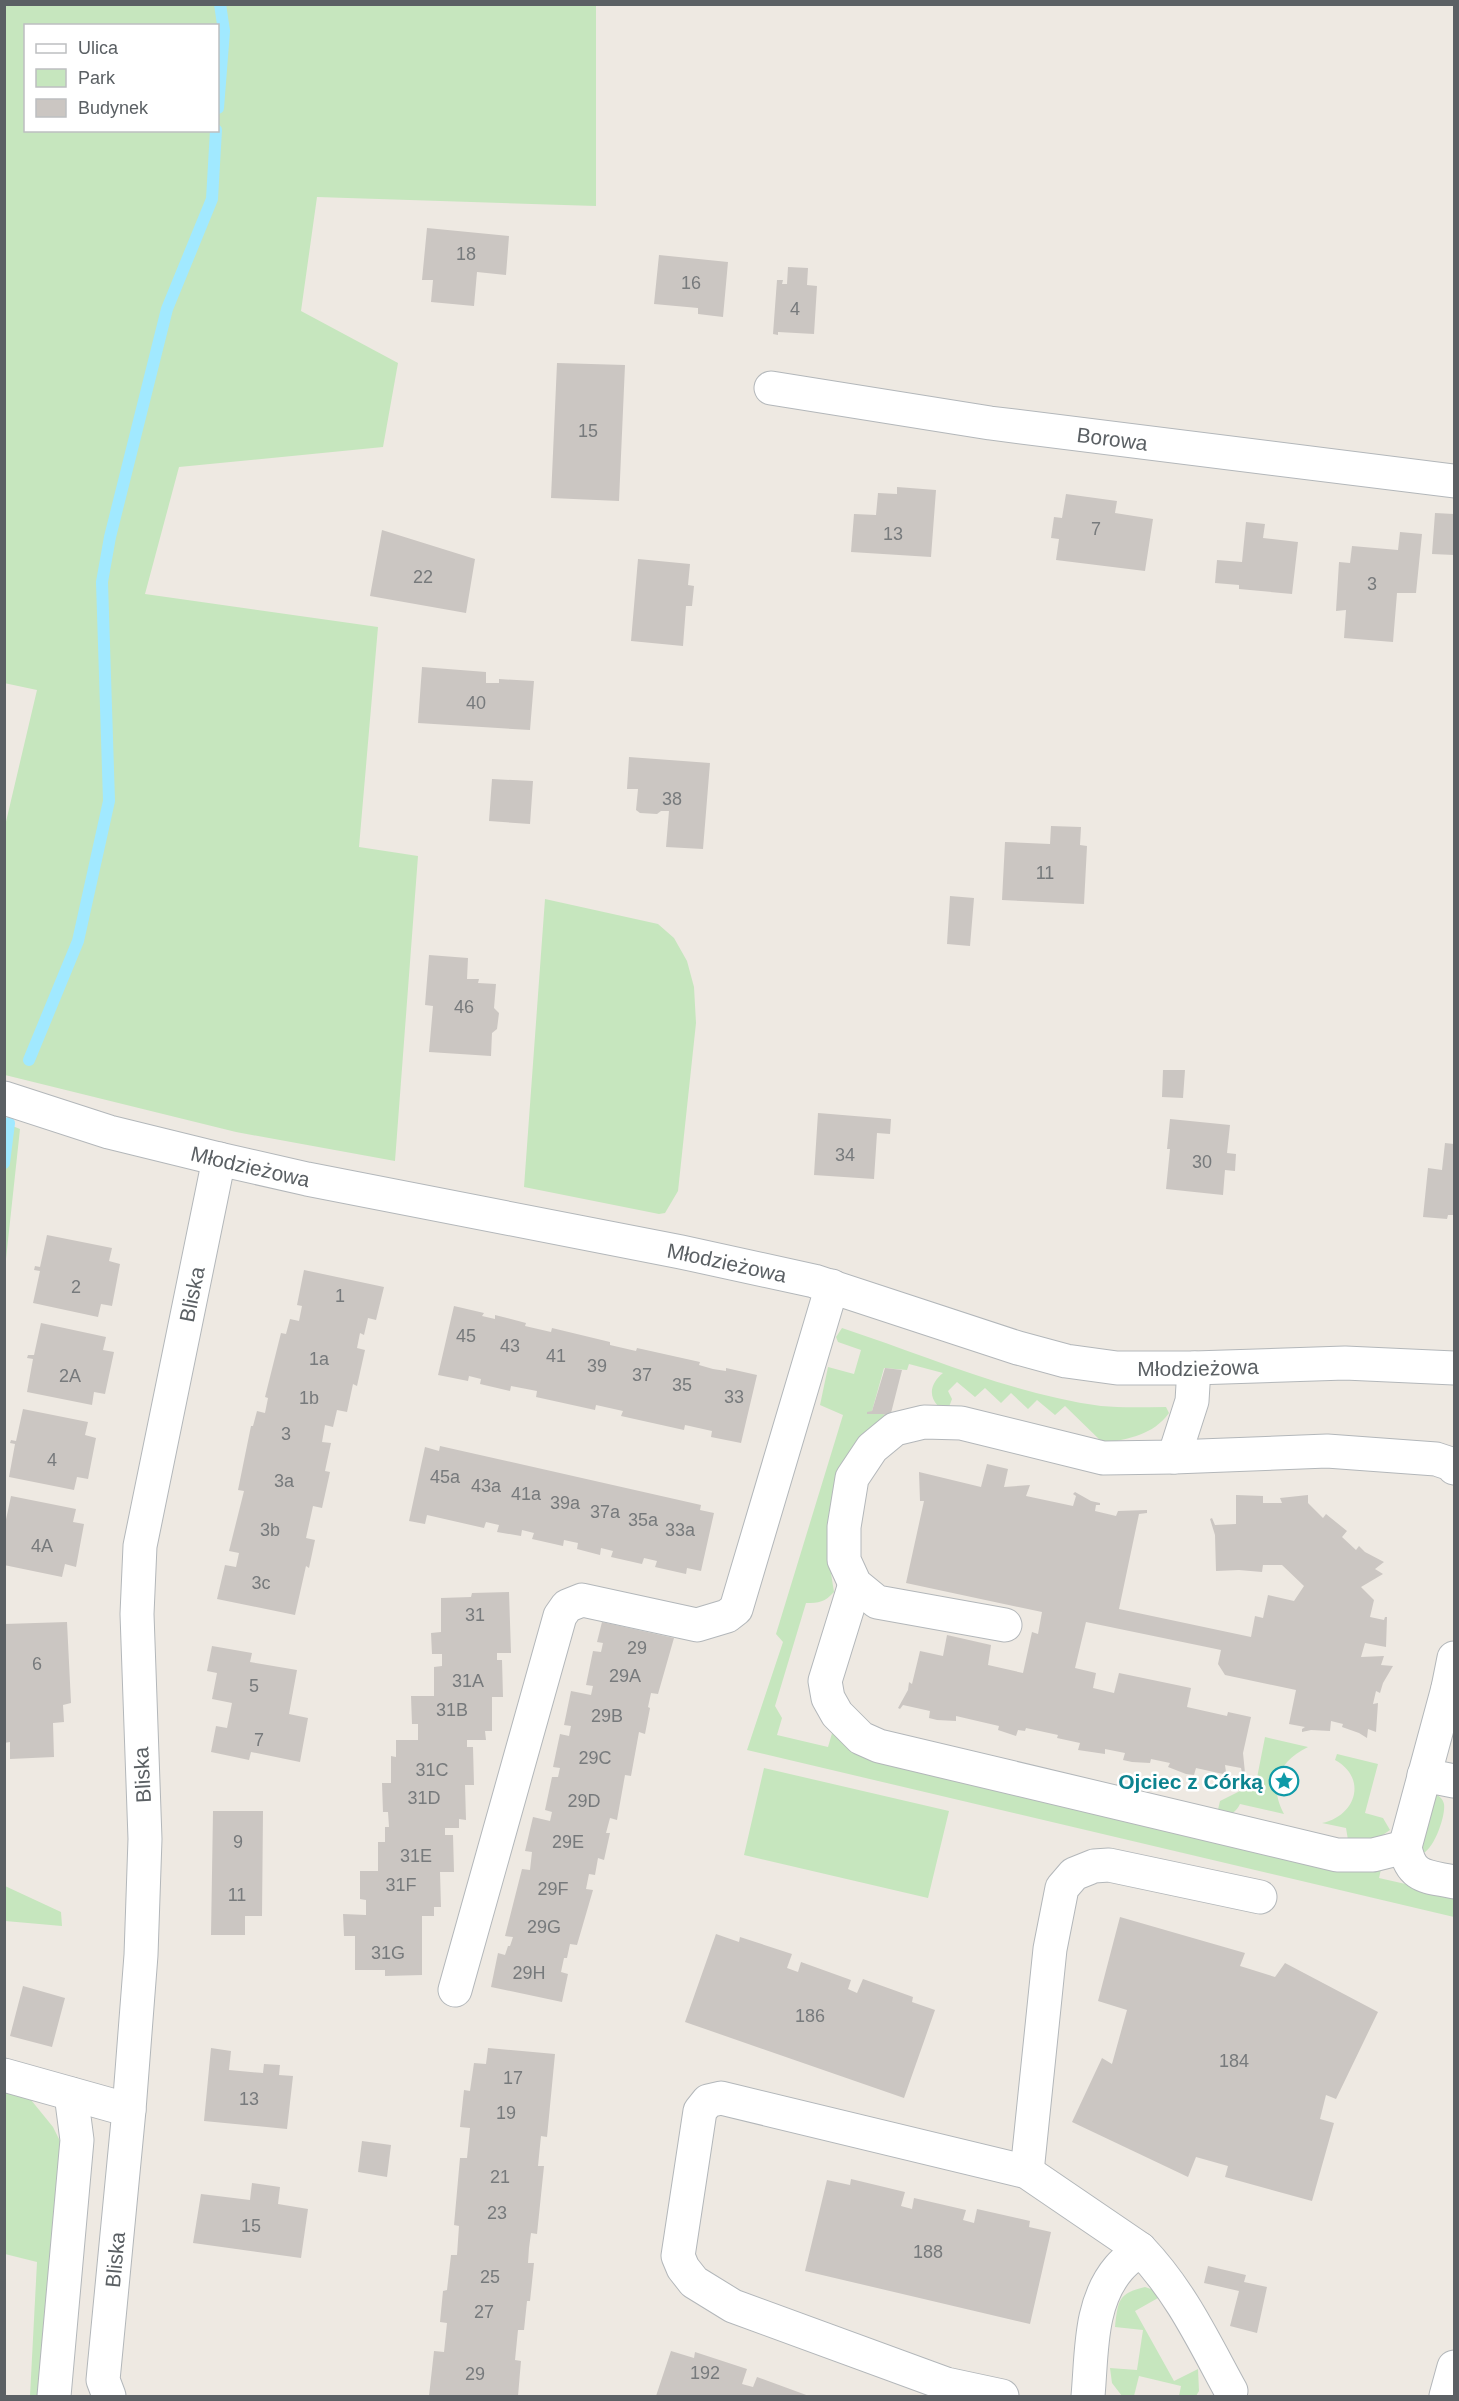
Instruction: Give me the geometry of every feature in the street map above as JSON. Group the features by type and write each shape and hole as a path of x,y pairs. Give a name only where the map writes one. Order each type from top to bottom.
{"street":[{"name":"Borowa","path":"771,388 990,423 1455,481"},
{"name":"Młodzieżowa","path":"4,1098 108,1132 219,1159 319,1181 681,1252 832,1286 1018,1348 1066,1361 1117,1368 1345,1363 1455,1368"},
{"name":"Bliska","path":"109,2397 103,2380 129,2110 141,1955 145,1839 137,1614 140,1546 219,1159"},
{"path":"455,1990 560,1616 567,1606 582,1600 697,1625 727,1616 736,1609 832,1286"},
{"path":"1174,1457 1192,1401 1194,1368"},
{"path":"1005,1625 877,1602 855,1584 844,1560 844,1527 852,1478 872,1448 895,1429 924,1422 961,1423 1102,1458 1327,1451 1436,1459 1451,1464 1455,1468"},
{"path":"855,1584 825,1681 828,1698 837,1714 861,1738 879,1746 1337,1855 1373,1855 1405,1847"},
{"path":"1452,1678 1439,1778 1405,1847 1408,1863 1419,1874 1455,1882"},
{"path":"1027,2172 1050,1949 1062,1888 1074,1874 1094,1866 1109,1865 1260,1897"},
{"path":"4,2075 129,2110"},
{"path":"54,2397 77,2140 71,2094"},
{"path":"1002,2397 946,2384 733,2306 694,2282 683,2268 678,2256 700,2111 708,2102 721,2098 1027,2172 1140,2249 1160,2270 1180,2296 1237,2395"},
{"path":"1088,2397 1096,2310 1107,2285 1120,2267 1140,2249"},
{"path":"1446,2397 1455,2367"}],"green space":[{"path":"4,5 596,5 596,206 317,197 301,311 398,363 383,447 179,467 145,594 378,627 359,847 418,856 395,1161 236,1132 5,1075 5,826 37,690 4,683"},
{"path":"545,899 658,924 674,938 687,961 694,987 696,1023 678,1191 665,1213 659,1214 524,1187"},
{"path":"5,1123 20,1129 5,1268"},
{"path":"842,1328 1035,1393 1101,1406 1166,1407 1169,1413 1156,1426 1140,1435 1103,1443 1065,1406 1055,1415 1037,1400 1028,1409 1011,1393 1001,1403 985,1388 975,1397 957,1382 948,1391 952,1399 949,1407 938,1406 933,1397 932,1388 943,1373 909,1364 907,1370 884,1368 872,1411 867,1414 883,1414 890,1417 840,1472 827,1548 834,1592 822,1601 806,1603 775,1706 782,1718 777,1735 828,1747 833,1730 888,1760 1352,1872 1382,1865 1379,1878 1454,1895 1454,1917 747,1750 783,1642 776,1634 843,1415 820,1405 828,1367 854,1374 861,1350 838,1342 836,1337"},
{"path":"1265,1737 1308,1747 1290,1759 1283,1766 1279,1775 1277,1793 1284,1814 1240,1804 1231,1814 1217,1814 1220,1801 1256,1783"},
{"path":"1337,1754 1378,1764 1365,1813 1383,1818 1390,1830 1374,1841 1348,1840 1346,1828 1322,1823 1343,1813 1354,1796 1352,1776 1335,1760"},
{"path":"764,1768 949,1811 928,1898 744,1855"},
{"path":"1435,1793 1443,1802 1443,1817 1430,1847 1421,1854"},
{"path":"5,1886 61,1912 62,1926 5,1921"},
{"path":"5,2089 27,2095 53,2127 60,2141 62,2162 41,2396 30,2396 37,2262 5,2254"},
{"path":"1145,2287 1154,2290 1158,2298 1135,2311 1174,2381 1198,2369 1199,2391 1196,2396 1179,2396 1181,2386 1139,2376 1134,2396 1122,2396 1112,2383 1110,2368 1137,2370 1143,2330 1115,2327 1117,2311 1124,2295"}],"building":[{"path":"427,228 509,236 506,275 477,272 474,306 431,302 433,280 422,280"},
{"path":"659,255 728,262 723,317 698,314 698,308 654,304"},
{"path":"788,267 808,268 807,285 817,286 814,334 778,332 778,335 773,334 777,280 783,280 782,284 787,284"},
{"path":"557,363 625,365 619,501 551,498"},
{"path":"897,487 936,490 931,557 851,552 854,514 876,515 878,493 897,494"},
{"path":"1066,494 1117,501 1115,513 1153,519 1145,571 1056,560 1059,539 1051,538 1054,517 1062,518"},
{"path":"1435,513 1454,514 1454,555 1432,554"},
{"path":"1246,522 1265,524 1263,538 1298,542 1292,594 1239,589 1239,585 1215,583 1217,560 1242,562"},
{"path":"382,530 475,559 466,613 370,596"},
{"path":"1400,532 1422,534 1416,593 1397,593 1393,642 1344,638 1346,610 1336,611 1339,562 1350,563 1352,546 1398,550"},
{"path":"638,559 690,564 688,585 694,586 692,606 686,606 683,646 631,641"},
{"path":"422,667 486,672 486,683 499,683 499,679 534,681 530,730 418,723"},
{"path":"629,757 710,763 703,849 666,847 669,811 661,811 657,814 640,813 636,810 638,789 627,789"},
{"path":"492,779 533,781 530,824 489,821"},
{"path":"1051,826 1081,827 1080,845 1087,846 1084,904 1002,900 1005,842 1050,844"},
{"path":"950,896 974,898 970,946 947,944"},
{"path":"429,955 468,958 467,979 479,979 478,983 496,984 494,1008 499,1013 497,1029 492,1033 491,1056 429,1052 433,1006 425,1005"},
{"path":"1163,1070 1185,1070 1183,1098 1162,1097"},
{"path":"818,1113 891,1119 890,1134 877,1133 874,1179 814,1175"},
{"path":"1170,1119 1230,1125 1227,1153 1236,1154 1235,1171 1225,1170 1223,1195 1166,1189"},
{"path":"1445,1143 1454,1144 1454,1215 1448,1215 1447,1219 1423,1217 1428,1168 1442,1170"},
{"path":"47,1235 112,1248 109,1261 120,1264 112,1306 101,1304 98,1317 33,1303 40,1271 34,1270 35,1266 40,1267"},
{"path":"304,1270 384,1287 376,1320 368,1318 364,1335 360,1333 357,1348 365,1350 357,1386 353,1384 347,1412 337,1410 333,1427 325,1425 322,1442 331,1443 325,1471 330,1472 322,1508 313,1506 306,1538 315,1540 309,1568 306,1566 295,1615 217,1599 225,1565 236,1567 239,1553 229,1551 244,1491 238,1490 251,1426 253,1426 257,1411 265,1413 268,1398 265,1397 281,1333 286,1334 290,1319 299,1321 302,1306 297,1305"},
{"path":"454,1306 484,1313 482,1316 495,1319 495,1315 526,1323 525,1326 551,1332 552,1328 610,1342 610,1345 636,1351 637,1348 700,1362 699,1365 713,1369 726,1371 726,1368 757,1375 741,1443 711,1437 712,1431 685,1425 684,1430 621,1416 623,1411 596,1405 595,1410 536,1397 537,1391 511,1386 510,1391 480,1384 481,1379 469,1376 468,1381 438,1375"},
{"path":"41,1323 106,1337 103,1350 114,1352 105,1394 94,1392 92,1405 27,1392 33,1359 27,1358 28,1355 34,1355"},
{"path":"885,1368 902,1370 890,1417 883,1414 867,1414 872,1411"},
{"path":"23,1409 88,1422 85,1435 96,1438 88,1479 77,1477 74,1490 9,1477 15,1444 10,1443 11,1440 16,1441"},
{"path":"440,1446 701,1505 700,1510 714,1513 701,1571 687,1568 686,1574 655,1567 657,1561 644,1558 642,1564 611,1557 613,1551 601,1548 600,1555 577,1549 578,1543 564,1540 563,1546 532,1539 534,1533 522,1530 521,1536 497,1532 499,1525 486,1522 484,1528 427,1515 425,1524 409,1521 425,1447 439,1451"},
{"path":"987,1464 1008,1469 1004,1487 1030,1485 1026,1496 1073,1506 1075,1492 1100,1503 1096,1505 1095,1511 1116,1516 1118,1511 1147,1510 1147,1513 1139,1514 1119,1609 1251,1637 1255,1616 1263,1618 1268,1595 1294,1601 1304,1586 1282,1565 1263,1565 1262,1572 1216,1571 1215,1535 1210,1519 1212,1518 1215,1525 1236,1524 1236,1495 1263,1496 1263,1503 1282,1503 1280,1498 1308,1495 1308,1503 1323,1518 1326,1514 1347,1531 1342,1537 1356,1550 1359,1546 1365,1552 1384,1562 1375,1569 1383,1574 1361,1587 1374,1600 1370,1617 1384,1620 1387,1617 1386,1647 1365,1643 1361,1657 1384,1656 1381,1665 1393,1666 1380,1693 1376,1691 1373,1704 1378,1703 1376,1732 1368,1729 1367,1738 1342,1727 1343,1724 1331,1721 1330,1731 1302,1732 1305,1727 1289,1724 1296,1690 1225,1675 1218,1664 1221,1650 1086,1622 1075,1668 1096,1673 1093,1688 1114,1693 1119,1673 1191,1688 1187,1707 1227,1716 1228,1712 1251,1717 1243,1753 1245,1773 1242,1773 1241,1768 1225,1765 1227,1779 1224,1779 1223,1774 1196,1768 1194,1775 1186,1774 1168,1767 1170,1763 1151,1759 1150,1763 1123,1760 1125,1753 1105,1749 1105,1754 1078,1750 1080,1743 1057,1738 1058,1735 1026,1728 1025,1731 1018,1730 1016,1736 998,1730 999,1726 956,1716 956,1721 937,1720 929,1718 930,1711 903,1705 900,1709 898,1708 908,1690 909,1682 912,1684 920,1651 943,1656 947,1635 991,1645 988,1665 1023,1673 1032,1632 1038,1634 1042,1612 906,1583 924,1501 920,1501 919,1472 981,1487"},
{"path":"11,1496 76,1509 73,1522 84,1524 76,1567 65,1564 62,1577 4,1565 4,1529"},
{"path":"509,1592 511,1653 497,1653 497,1660 502,1660 503,1697 492,1697 492,1731 485,1731 486,1740 467,1740 467,1747 473,1747 474,1785 465,1785 466,1820 459,1819 459,1828 445,1828 445,1835 453,1835 454,1872 440,1872 441,1907 434,1907 434,1916 422,1916 422,1975 385,1976 385,1970 355,1970 355,1936 344,1936 343,1914 366,1915 366,1900 360,1899 360,1871 378,1871 378,1842 385,1842 385,1827 389,1827 388,1812 383,1812 382,1783 391,1783 391,1756 396,1757 396,1740 418,1740 418,1724 412,1724 411,1696 434,1696 434,1667 442,1666 442,1654 432,1654 431,1633 441,1632 441,1598 471,1597 472,1593"},
{"path":"67,1622 71,1703 63,1705 64,1722 53,1723 54,1757 10,1759 10,1742 4,1743 4,1624"},
{"path":"602,1622 674,1638 658,1694 651,1693 645,1734 639,1732 631,1776 625,1775 617,1820 610,1818 606,1833 610,1833 604,1860 598,1858 595,1875 589,1874 586,1889 593,1890 577,1945 570,1944 567,1958 564,1958 561,1972 568,1974 562,2002 491,1987 498,1953 505,1955 513,1937 505,1936 522,1869 530,1870 532,1852 525,1851 533,1817 550,1821 552,1812 545,1810 552,1777 558,1777 560,1768 553,1767 560,1734 569,1736 571,1726 564,1725 571,1691 591,1695 593,1686 586,1685 593,1651 601,1652 603,1643 597,1642"},
{"path":"212,1646 252,1653 250,1662 297,1670 289,1714 308,1718 300,1762 251,1752 249,1760 211,1752 216,1726 227,1728 232,1703 212,1699 217,1673 207,1671"},
{"path":"213,1811 263,1811 262,1916 245,1916 245,1935 211,1935"},
{"path":"1120,1917 1245,1953 1240,1966 1275,1977 1285,1963 1378,2012 1336,2099 1326,2095 1320,2119 1334,2123 1312,2201 1225,2177 1228,2166 1196,2157 1188,2177 1072,2122 1102,2058 1112,2064 1127,2010 1098,2001"},
{"path":"716,1934 739,1942 740,1937 792,1954 787,1968 798,1972 801,1962 851,1980 848,1989 857,1993 863,1979 913,1997 912,2002 935,2010 904,2098 685,2022"},
{"path":"23,1986 65,1998 52,2047 10,2036"},
{"path":"211,2048 231,2051 229,2070 263,2073 264,2064 280,2065 279,2075 293,2076 287,2129 204,2121"},
{"path":"488,2048 555,2054 547,2137 541,2136 538,2166 544,2166 537,2234 531,2233 529,2248 528,2263 534,2263 530,2301 527,2301 524,2330 518,2330 515,2360 521,2361 518,2396 429,2396 434,2351 444,2352 447,2323 440,2322 443,2291 447,2290 451,2255 457,2255 459,2226 454,2225 460,2158 467,2158 470,2128 460,2127 464,2090 470,2091 474,2063 486,2064"},
{"path":"362,2141 391,2145 387,2177 358,2172"},
{"path":"851,2179 905,2192 901,2206 912,2209 914,2198 966,2210 963,2220 974,2223 977,2209 1030,2221 1029,2227 1051,2232 1030,2324 805,2271 827,2180 850,2185"},
{"path":"252,2183 280,2187 278,2204 308,2209 301,2258 193,2243 201,2194 250,2200"},
{"path":"1208,2266 1246,2275 1244,2282 1267,2287 1257,2333 1230,2326 1239,2291 1204,2283"},
{"path":"671,2351 694,2358 695,2352 747,2369 742,2384 753,2387 757,2377 809,2396 656,2396"}],"waterway":[{"path":"219,95 224,31 220,4"},
{"path":"29,1060 78,941 109,801 102,582 110,537 167,309 212,199 216,132"},
{"path":"4,1163 9,1123"}],"place":[{"name":"Ojciec z Córką","path":"1284,1781"}]}
